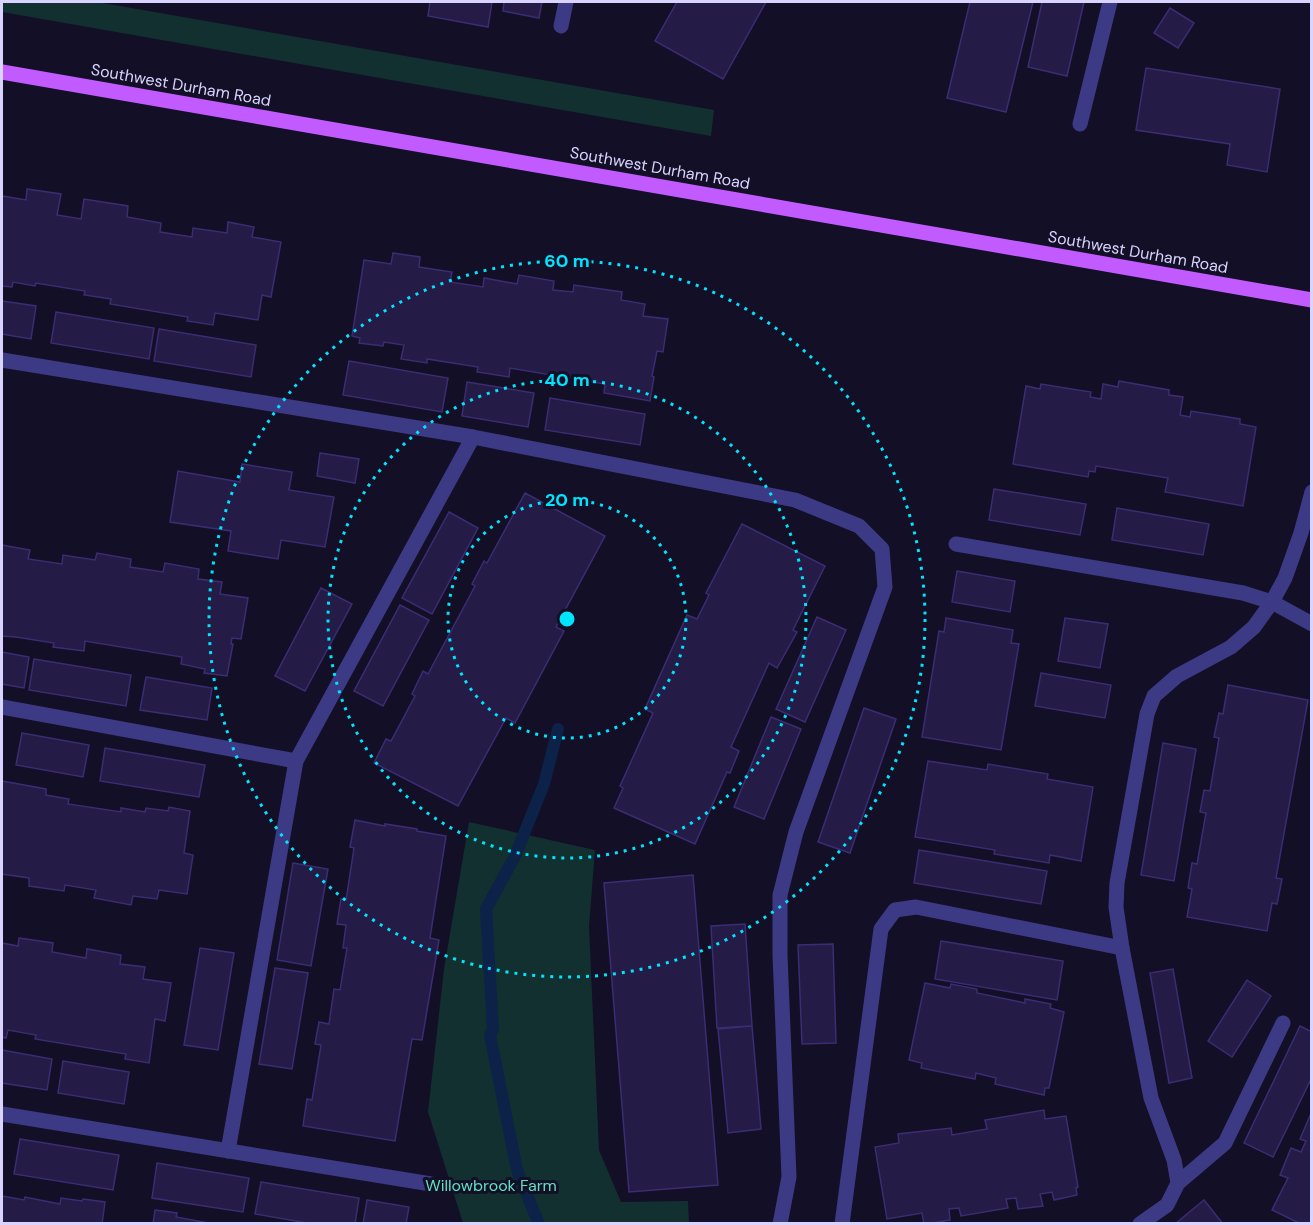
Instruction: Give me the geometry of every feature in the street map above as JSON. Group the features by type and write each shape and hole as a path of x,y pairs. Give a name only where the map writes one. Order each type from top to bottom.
{"main road":[{"name":"Southwest Durham Road","path":"2,72 1311,300"}],"lane":[{"path":"561,26 566,2"},
{"path":"1080,124 1110,2"},
{"path":"2,360 473,437 795,500 859,526 882,549 885,587 796,832 780,895 780,955 789,1177 780,1224"},
{"path":"228,1151 296,761 473,437"},
{"path":"1178,1182 1174,1160 1151,1098 1116,907 1117,883 1147,714 1154,696 1177,676 1231,647 1254,627 1272,602 1285,578 1311,492"},
{"path":"956,544 1243,593 1272,602 1311,624"},
{"path":"2,707 296,761"},
{"path":"842,1224 881,929 895,910 916,907 1122,948"},
{"path":"1140,1224 1167,1205 1178,1182 1226,1143 1283,1023"},
{"path":"2,1114 431,1184"}],"green space":[{"path":"2,2 97,2 714,110 711,136 2,12"},
{"name":"Willowbrook Farm","path":"469,822 595,850 589,926 599,1150 621,1202 688,1201 689,1223 463,1223 428,1112 444,969"}],"building":[{"path":"430,2 492,2 488,27 428,16"},
{"path":"504,2 542,2 539,18 503,11"},
{"path":"677,2 766,2 723,79 655,41"},
{"path":"970,2 1033,2 1006,112 947,98"},
{"path":"1042,2 1084,2 1067,76 1028,67"},
{"path":"1170,8 1194,23 1178,48 1154,33"},
{"path":"1146,68 1280,89 1267,172 1227,165 1230,144 1136,130"},
{"path":"27,189 61,194 57,215 81,219 84,199 128,206 127,217 161,223 160,232 192,237 193,228 227,233 228,222 254,227 252,237 281,242 271,297 262,295 258,320 215,313 213,325 187,321 188,317 110,304 111,299 84,295 85,291 36,283 35,286 13,282 12,287 2,286 2,196 26,200"},
{"path":"393,253 420,257 419,267 452,272 450,282 483,287 484,278 517,284 519,275 554,281 553,290 573,292 574,285 622,292 621,300 645,304 643,316 668,319 663,352 657,351 650,401 604,393 605,384 510,368 509,377 477,372 478,367 427,359 427,363 401,359 404,345 384,342 383,346 359,343 360,338 352,336 364,260 391,264"},
{"path":"2,301 36,306 31,339 2,334"},
{"path":"56,312 154,328 149,359 51,343"},
{"path":"159,329 256,345 251,377 154,361"},
{"path":"349,361 448,378 442,412 343,395"},
{"path":"1119,381 1169,390 1169,395 1183,397 1180,415 1190,417 1191,411 1240,419 1240,424 1256,427 1243,506 1165,492 1168,478 1096,466 1095,472 1089,471 1088,477 1013,464 1026,386 1040,389 1041,384 1091,392 1090,397 1101,399 1103,384 1118,387"},
{"path":"467,382 534,393 528,427 462,416"},
{"path":"550,398 645,414 640,445 545,430"},
{"path":"320,453 359,459 355,483 317,476"},
{"path":"242,464 292,472 289,490 334,497 325,547 281,540 278,559 228,551 231,531 170,522 178,471 240,482"},
{"path":"994,489 1086,504 1080,535 989,520"},
{"path":"525,493 605,536 556,627 564,631 515,723 506,718 458,806 374,763 386,739 391,741 415,696 412,694 423,671 428,674 475,586 472,584 484,561 487,563"},
{"path":"1117,508 1209,524 1203,555 1112,540"},
{"path":"449,512 478,528 432,614 402,598"},
{"path":"742,524 825,566 793,630 797,632 777,668 769,663 731,747 739,751 730,773 727,772 695,844 614,808 623,788 620,786 653,713 645,709 687,615 697,619 709,595 706,593"},
{"path":"2,545 30,550 28,559 62,564 63,555 95,560 97,553 131,559 130,567 163,572 165,563 199,569 198,579 222,582 220,594 248,598 241,639 232,638 227,676 204,673 205,669 181,664 182,657 85,641 84,651 53,647 54,643 2,636"},
{"path":"957,571 1015,581 1010,612 952,602"},
{"path":"321,588 352,604 305,691 275,676"},
{"path":"400,605 429,620 383,706 354,691"},
{"path":"817,617 846,630 805,722 776,709"},
{"path":"946,618 1013,630 1011,643 1019,644 1001,750 922,737 939,631 944,632"},
{"path":"1065,618 1108,624 1100,668 1058,661"},
{"path":"2,652 29,657 24,688 2,684"},
{"path":"34,659 131,675 126,706 29,690"},
{"path":"1041,673 1111,685 1105,718 1035,706"},
{"path":"146,677 212,688 207,720 140,710"},
{"path":"1228,685 1308,700 1276,878 1282,879 1277,904 1272,903 1267,931 1187,917 1192,889 1188,888 1192,863 1197,864 1206,813 1200,812 1204,790 1210,791 1219,738 1214,737 1219,713 1223,714"},
{"path":"864,708 896,719 850,853 818,842"},
{"path":"771,717 801,729 764,819 734,807"},
{"path":"22,733 89,745 83,777 16,765"},
{"path":"1163,743 1196,749 1174,881 1141,875"},
{"path":"105,748 205,765 199,797 100,781"},
{"path":"928,761 987,770 988,764 1048,774 1047,779 1093,787 1081,861 1050,855 1049,863 994,854 995,850 915,837"},
{"path":"2,781 46,789 46,795 69,799 68,804 121,812 121,808 145,812 146,808 168,811 169,807 190,811 184,853 193,855 187,894 159,890 157,899 133,896 131,905 94,898 96,890 65,885 64,891 29,886 29,878 2,874"},
{"path":"355,820 417,829 417,831 446,836 430,938 439,940 422,1040 412,1039 395,1141 303,1126 307,1099 312,1100 321,1045 315,1044 319,1022 329,1024 334,989 340,990 347,948 343,948 346,925 337,924 341,899 346,900 354,848 350,847"},
{"path":"919,850 1047,871 1041,904 914,883"},
{"path":"293,863 328,869 311,966 277,960"},
{"path":"693,875 718,1185 629,1192 604,883"},
{"path":"745,924 752,1026 717,1028 711,926"},
{"path":"19,938 53,943 52,952 86,958 87,949 121,955 120,964 145,967 143,979 171,983 165,1021 155,1019 149,1063 125,1059 126,1054 35,1039 36,1035 8,1030 6,1038 2,1037 2,943 18,946"},
{"path":"941,941 1063,961 1057,1000 935,979"},
{"path":"833,944 836,1043 802,1044 798,945"},
{"path":"200,948 234,953 218,1050 184,1045"},
{"path":"275,968 308,973 292,1069 259,1064"},
{"path":"1173,969 1192,1078 1169,1083 1150,973"},
{"path":"1247,980 1271,996 1232,1057 1208,1041"},
{"path":"925,983 950,988 951,984 977,989 977,993 1025,1003 1025,999 1051,1004 1050,1008 1064,1012 1049,1088 1045,1088 1044,1095 995,1084 996,1078 976,1073 975,1079 921,1068 922,1063 909,1060"},
{"path":"752,1026 761,1129 728,1133 718,1029"},
{"path":"1300,1026 1312,1032 1312,1077 1273,1157 1244,1143"},
{"path":"2,1050 52,1059 47,1090 2,1083"},
{"path":"63,1061 129,1072 124,1104 58,1093"},
{"path":"1044,1110 1045,1119 1066,1116 1078,1187 1076,1188 1077,1195 1054,1200 1052,1192 1040,1194 1043,1206 1018,1209 1016,1198 1006,1199 1008,1208 961,1216 959,1208 949,1209 950,1220 926,1224 924,1224 922,1213 887,1219 875,1147 899,1143 898,1134 951,1128 952,1135 987,1129 985,1120"},
{"path":"1312,1111 1312,1224 1301,1224 1272,1210 1288,1178 1280,1175 1291,1148 1301,1152 1306,1141 1300,1139"},
{"path":"20,1139 119,1155 113,1190 14,1174"},
{"path":"157,1163 249,1178 243,1212 152,1198"},
{"path":"261,1182 359,1198 355,1224 313,1224 255,1214"},
{"path":"2,1196 24,1200 25,1197 60,1204 61,1198 105,1202 102,1224 2,1224"},
{"path":"367,1200 409,1207 406,1224 363,1224"},
{"path":"1204,1200 1223,1224 1175,1224"},
{"path":"155,1210 177,1213 176,1217 214,1224 153,1224"}],"waterway":[{"path":"539,1224 517,1170 490,1035 493,1029 486,909 515,856 544,784 558,729"}]}
